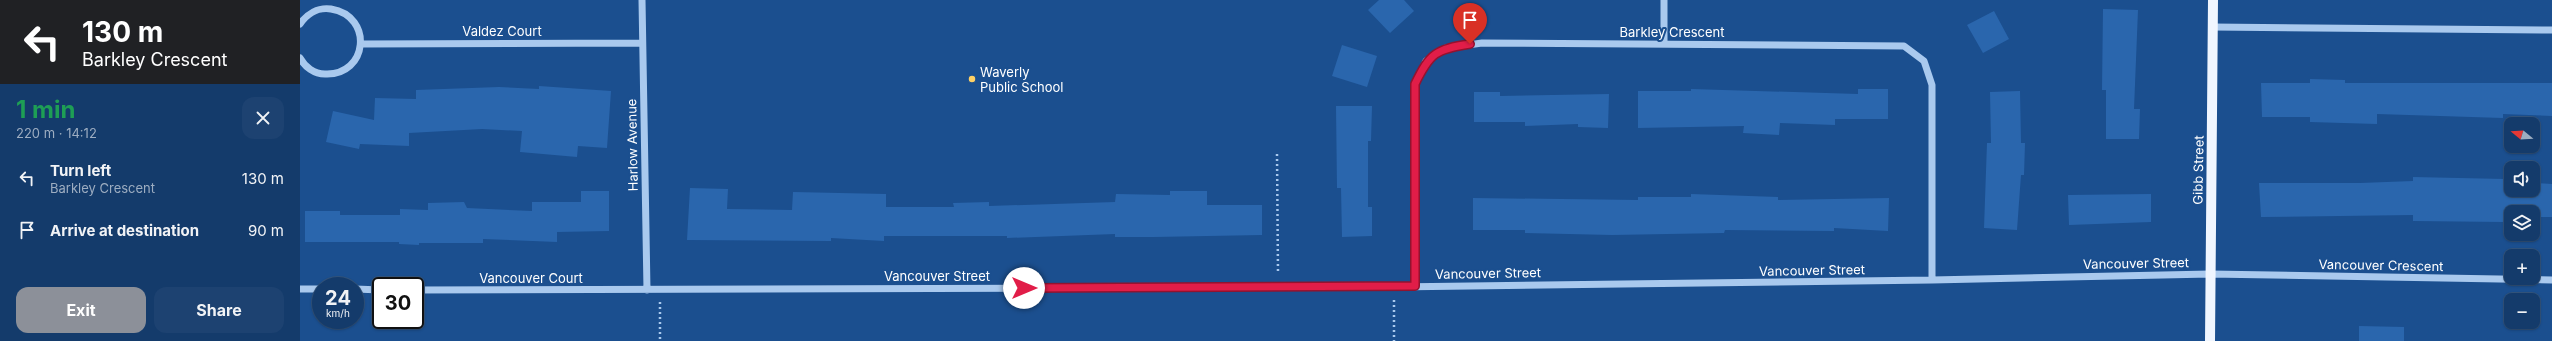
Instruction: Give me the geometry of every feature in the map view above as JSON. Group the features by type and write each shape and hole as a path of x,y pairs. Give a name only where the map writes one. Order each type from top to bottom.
{"main road":[{"name":"Gibb Street","path":"2210,341 2213,0"}],"street":[{"name":"Harlow Avenue","path":"642,0 647,290"},
{"path":"1664,0 1664,44"},
{"path":"300,24 308,15 317,10 338,10 355,22 360,32 361,44 359,55 352,64 343,71 332,75 321,74 310,70 300,58"},
{"path":"2212,27 2552,30"},
{"name":"Valdez Court","path":"361,44 642,43"},
{"name":"Barkley Crescent","path":"1415,286 1415,84 1426,61 1446,48 1482,43 1904,46 1924,61 1932,85 1932,280"},
{"name":"Vancouver Crescent","path":"2210,274 2552,280"},
{"name":"Vancouver Street","path":"647,290 1394,287 1932,280 2210,274"},
{"path":"300,289 312,289"},
{"name":"Vancouver Court","path":"424,290 647,290"}],"path":[{"path":"1277,154 1278,287"},
{"path":"1394,287 1394,341"},
{"path":"660,290 660,341"}],"building":[{"path":"1379,0 1404,0 1414,11 1390,33 1368,10"},
{"path":"2103,9 2138,10 2134,109 2140,109 2139,139 2106,139 2106,90 2102,90"},
{"path":"1994,11 2009,39 1983,53 1967,25"},
{"path":"1342,45 1377,56 1367,87 1332,76"},
{"path":"2310,79 2345,80 2345,83 2552,83 2552,116 2503,114 2503,118 2377,114 2377,124 2310,122 2310,117 2262,117 2261,83 2310,83"},
{"path":"539,86 611,91 607,148 578,146 577,157 520,152 522,131 482,129 409,133 409,146 360,144 359,149 326,142 333,111 374,120 375,98 416,99 416,90 499,87 539,89"},
{"path":"1691,89 1858,94 1858,89 1888,89 1888,119 1835,119 1835,125 1780,123 1779,135 1743,133 1744,126 1638,128 1638,91 1691,91"},
{"path":"2020,91 2021,143 2025,143 2024,175 2021,175 2017,230 1984,228 1987,143 1991,143 1990,92"},
{"path":"1474,92 1500,92 1500,96 1609,94 1608,128 1578,127 1578,124 1525,126 1525,122 1474,122"},
{"path":"1336,106 1372,106 1371,141 1368,141 1368,207 1372,207 1372,236 1342,237 1341,188 1337,188"},
{"path":"2413,177 2504,179 2504,197 2540,197 2540,183 2552,184 2552,217 2540,217 2540,205 2504,205 2504,222 2413,221 2413,215 2261,217 2259,183 2360,183 2413,181"},
{"path":"690,188 728,189 727,209 792,210 793,192 886,194 886,207 954,207 953,203 989,202 989,206 1115,202 1116,194 1170,195 1170,191 1207,191 1207,205 1262,205 1262,235 1115,237 1115,234 1007,238 1007,236 884,236 884,241 831,238 831,241 687,240"},
{"path":"581,191 609,191 609,231 557,232 557,242 483,239 483,243 419,243 419,245 399,244 399,242 305,242 305,211 340,211 340,215 400,215 400,209 428,210 428,203 464,202 467,208 532,211 532,202 581,202"},
{"path":"1691,194 1778,197 1778,200 1889,198 1888,231 1834,228 1834,231 1725,230 1724,233 1612,235 1525,233 1525,230 1473,230 1473,198 1638,200 1638,197 1691,197"},
{"path":"2151,194 2151,222 2069,225 2068,195"},
{"path":"2359,326 2404,327 2404,341 2359,341"}],"place":[{"name":"Waverly Public School","path":"972,79"}],"route":[{"path":"1024,288 1415,286 1415,84 1426,61 1446,48 1470,44"}]}
